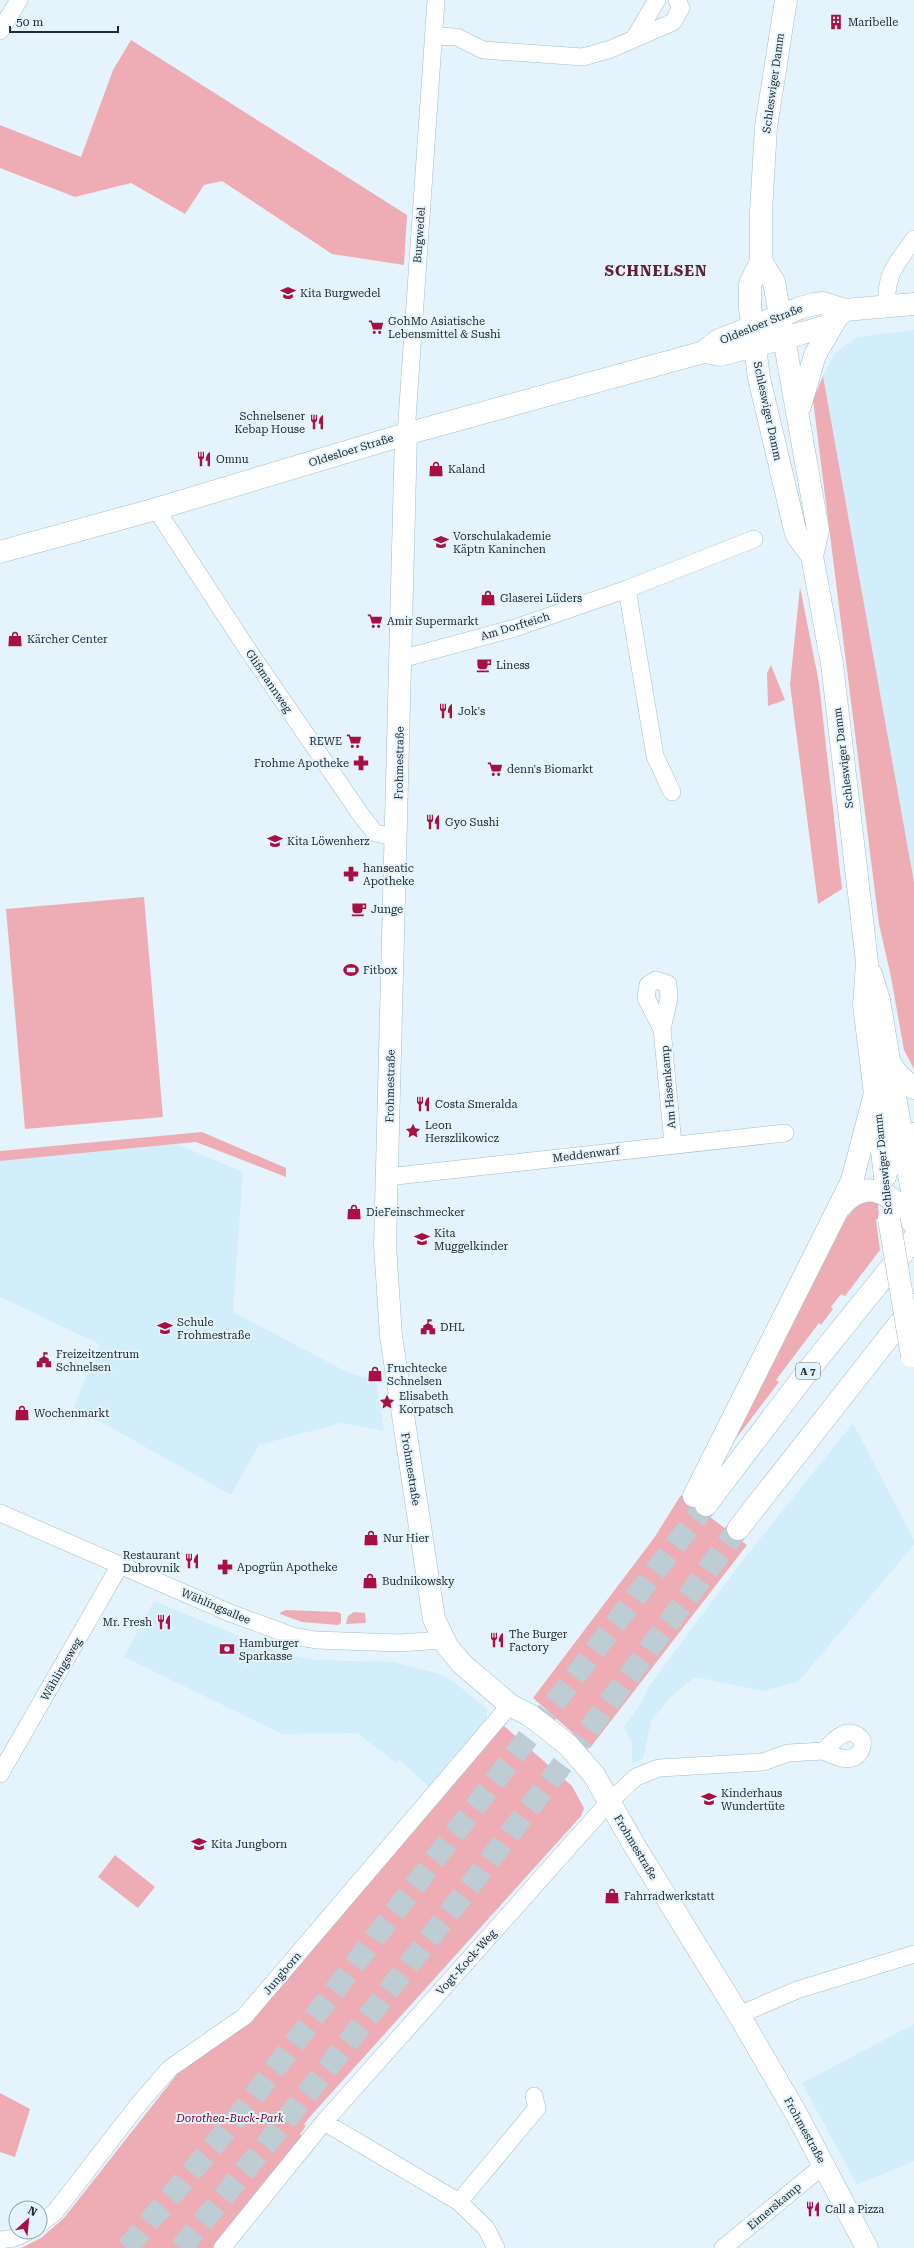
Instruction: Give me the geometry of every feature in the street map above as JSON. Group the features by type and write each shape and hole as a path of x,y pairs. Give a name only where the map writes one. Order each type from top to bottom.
{"main road":[{"name":"Schleswiger Damm","path":"786,0 766,128 761,211 761,261 750,284 753,337 761,385 796,534 812,556"},
{"name":"Schleswiger Damm","path":"761,261 774,282 818,530 812,556 832,664 867,962 864,1005 875,1094 898,1197 913,1361"},
{"name":"Oldesloer Straße","path":"0,552 156,509 406,434 704,352 720,355 753,337 780,316 800,308 822,303 841,313"},
{"name":"Oldesloer Straße","path":"753,337 784,338 827,326 841,313 887,305 914,304"},
{"path":"798,415 815,355 841,313"},
{"name":"Frohmestraße","path":"406,434 385,1245 391,1336 433,1611 444,1640 462,1664 510,1705 521,1721 609,1802 705,1963 740,2015 824,2165 867,2248"},
{"name":"Schleswiger Damm","path":"867,962 879,1000 890,1064 909,1139 898,1197"},
{"path":"890,1064 900,1077 914,1088"},
{"name":"A 7","path":"875,1094 860,1158 842,1205 700,1500 807,1372 914,1239"},
{"path":"909,1139 892,1158 898,1197 914,1224"},
{"name":"A 7","path":"842,1205 859,1192 870,1190 898,1197"},
{"path":"738,1529 914,1305"}],"street":[{"path":"0,31 20,0"},
{"name":"Burgwedel","path":"406,434 436,0"},
{"path":"635,37 657,0"},
{"path":"434,36 457,37 483,50 583,57 611,49 635,37 673,22 681,8 678,0"},
{"path":"887,305 887,284 890,273 914,239"},
{"name":"Glißmannweg","path":"156,509 246,647 361,816 374,833 396,837"},
{"name":"Am Dorfteich","path":"401,659 515,628 627,589 754,539"},
{"path":"627,589 655,756 672,792"},
{"name":"Am Hasenkamp","path":"662,1029 673,1144"},
{"name":"Meddenwarf","path":"387,1177 673,1144 785,1133"},
{"name":"Wählingsallee","path":"0,1514 230,1613 293,1636 316,1640 400,1643 444,1640"},
{"name":"Wählingsweg","path":"0,1774 120,1565"},
{"name":"Jungborn","path":"48,2218 55,2212 138,2105 169,2069 245,2016 510,1705"},
{"name":"Frohmestraße","path":"609,1802 636,1777 659,1768 763,1762 788,1753 824,1751"},
{"name":"Vogt-Kock-Weg","path":"222,2248 324,2122 609,1802"},
{"path":"740,2015 797,1990 914,1954"},
{"path":"459,2202 536,2108 534,2096"},
{"path":"324,2122 459,2202 486,2228 496,2248"},
{"name":"Eimerskamp","path":"723,2248 824,2165"}],"shaded area":[{"path":"914,330 914,882 823,376 835,353 857,337"},
{"name":"Schule Frohmestraße","path":"177,1144 243,1172 233,1312 349,1373 376,1380 384,1431 341,1423 259,1445 231,1495 74,1407 99,1344 0,1297 0,1161"},
{"path":"853,1423 914,1540 914,1545 798,1682 762,1691 695,1677 670,1698 651,1721 643,1759 632,1764 632,1744 624,1727 643,1700 647,1689 739,1565"},
{"path":"154,1601 270,1649 292,1655 317,1660 394,1662 439,1674 454,1682 487,1709 487,1719 429,1787 399,1759 396,1763 357,1733 282,1734 124,1657"},
{"path":"914,2024 914,2161 857,2185 802,2083"}],"green space":[{"path":"131,40 407,215 404,265 332,254 222,181 204,185 185,214 131,183 75,197 0,168 0,125 81,157 113,70"},
{"path":"823,376 914,882 914,1069 904,1050 891,977 879,924 813,400"},
{"path":"800,587 819,683 842,889 818,904 790,684"},
{"path":"771,665 785,700 768,706 767,673"},
{"path":"144,897 163,1117 25,1129 6,909"},
{"path":"202,1132 286,1168 286,1177 196,1142 0,1161 0,1151"},
{"path":"870,1201 878,1204 879,1218 876,1220 880,1250 845,1296 841,1294 831,1307 833,1309 821,1325 819,1323 776,1380 779,1382 725,1453 846,1218 858,1205"},
{"path":"681,1495 747,1545 590,1748 533,1698 654,1538"},
{"path":"286,1610 338,1612 341,1614 341,1623 338,1625 302,1622 280,1614"},
{"path":"354,1612 365,1613 366,1623 346,1624 348,1616"},
{"name":"Dorothea-Buck-Park","path":"503,1725 572,1786 584,1808 581,1816 308,2119 304,2124 306,2126 300,2134 303,2137 213,2248 21,2248 37,2240 48,2240 48,2232 64,2218 185,2064 245,2027"},
{"path":"115,1855 155,1887 138,1908 98,1877"},
{"path":"0,2093 30,2109 15,2157 0,2152"}],"tunnel":[{"path":"127,2248 240,2114 706,1505"},
{"path":"181,2248 325,2072 465,1893 738,1529"}],"place":[{"name":"Maribelle","path":"836,22"},
{"name":"Kita Burgwedel","path":"288,293"},
{"name":"GohMo Asiatische Lebensmittel & Sushi","path":"376,327"},
{"name":"Schnelsener Kebap House","path":"317,422"},
{"name":"Omnu","path":"204,459"},
{"name":"Kaland","path":"436,469"},
{"name":"Vorschulakademie Käptn Kaninchen","path":"441,542"},
{"name":"Glaserei Lüders","path":"488,598"},
{"name":"Amir Supermarkt","path":"375,621"},
{"name":"Kärcher Center","path":"15,639"},
{"name":"Liness","path":"484,665"},
{"name":"Jok's","path":"446,711"},
{"name":"REWE","path":"354,741"},
{"name":"Frohme Apotheke","path":"361,763"},
{"name":"denn's Biomarkt","path":"495,769"},
{"name":"Gyo Sushi","path":"433,822"},
{"name":"Kita Löwenherz","path":"275,841"},
{"name":"hanseatic Apotheke","path":"351,874"},
{"name":"Junge","path":"359,909"},
{"name":"Fitbox","path":"351,970"},
{"name":"Costa Smeralda","path":"423,1104"},
{"name":"Leon Herszlikowicz","path":"413,1131"},
{"name":"DieFeinschmecker","path":"354,1212"},
{"name":"Kita Muggelkinder","path":"422,1239"},
{"name":"DHL","path":"428,1327"},
{"name":"Schule Frohmestraße","path":"165,1328"},
{"name":"Freizeitzentrum Schnelsen","path":"44,1360"},
{"name":"Fruchtecke Schnelsen","path":"375,1374"},
{"name":"Elisabeth Korpatsch","path":"387,1402"},
{"name":"Wochenmarkt","path":"22,1413"},
{"name":"Nur Hier","path":"371,1538"},
{"name":"Restaurant Dubrovnik","path":"192,1561"},
{"name":"Apogrün Apotheke","path":"225,1567"},
{"name":"Budnikowsky","path":"370,1581"},
{"name":"Mr. Fresh","path":"164,1622"},
{"name":"The Burger Factory","path":"497,1640"},
{"name":"Hamburger Sparkasse","path":"227,1649"},
{"name":"Kinderhaus Wundertüte","path":"709,1799"},
{"name":"Kita Jungborn","path":"199,1844"},
{"name":"Fahrradwerkstatt","path":"612,1896"},
{"name":"Call a Pizza","path":"813,2209"}],"district":[{"name":"SCHNELSEN","path":"656,271"}]}
